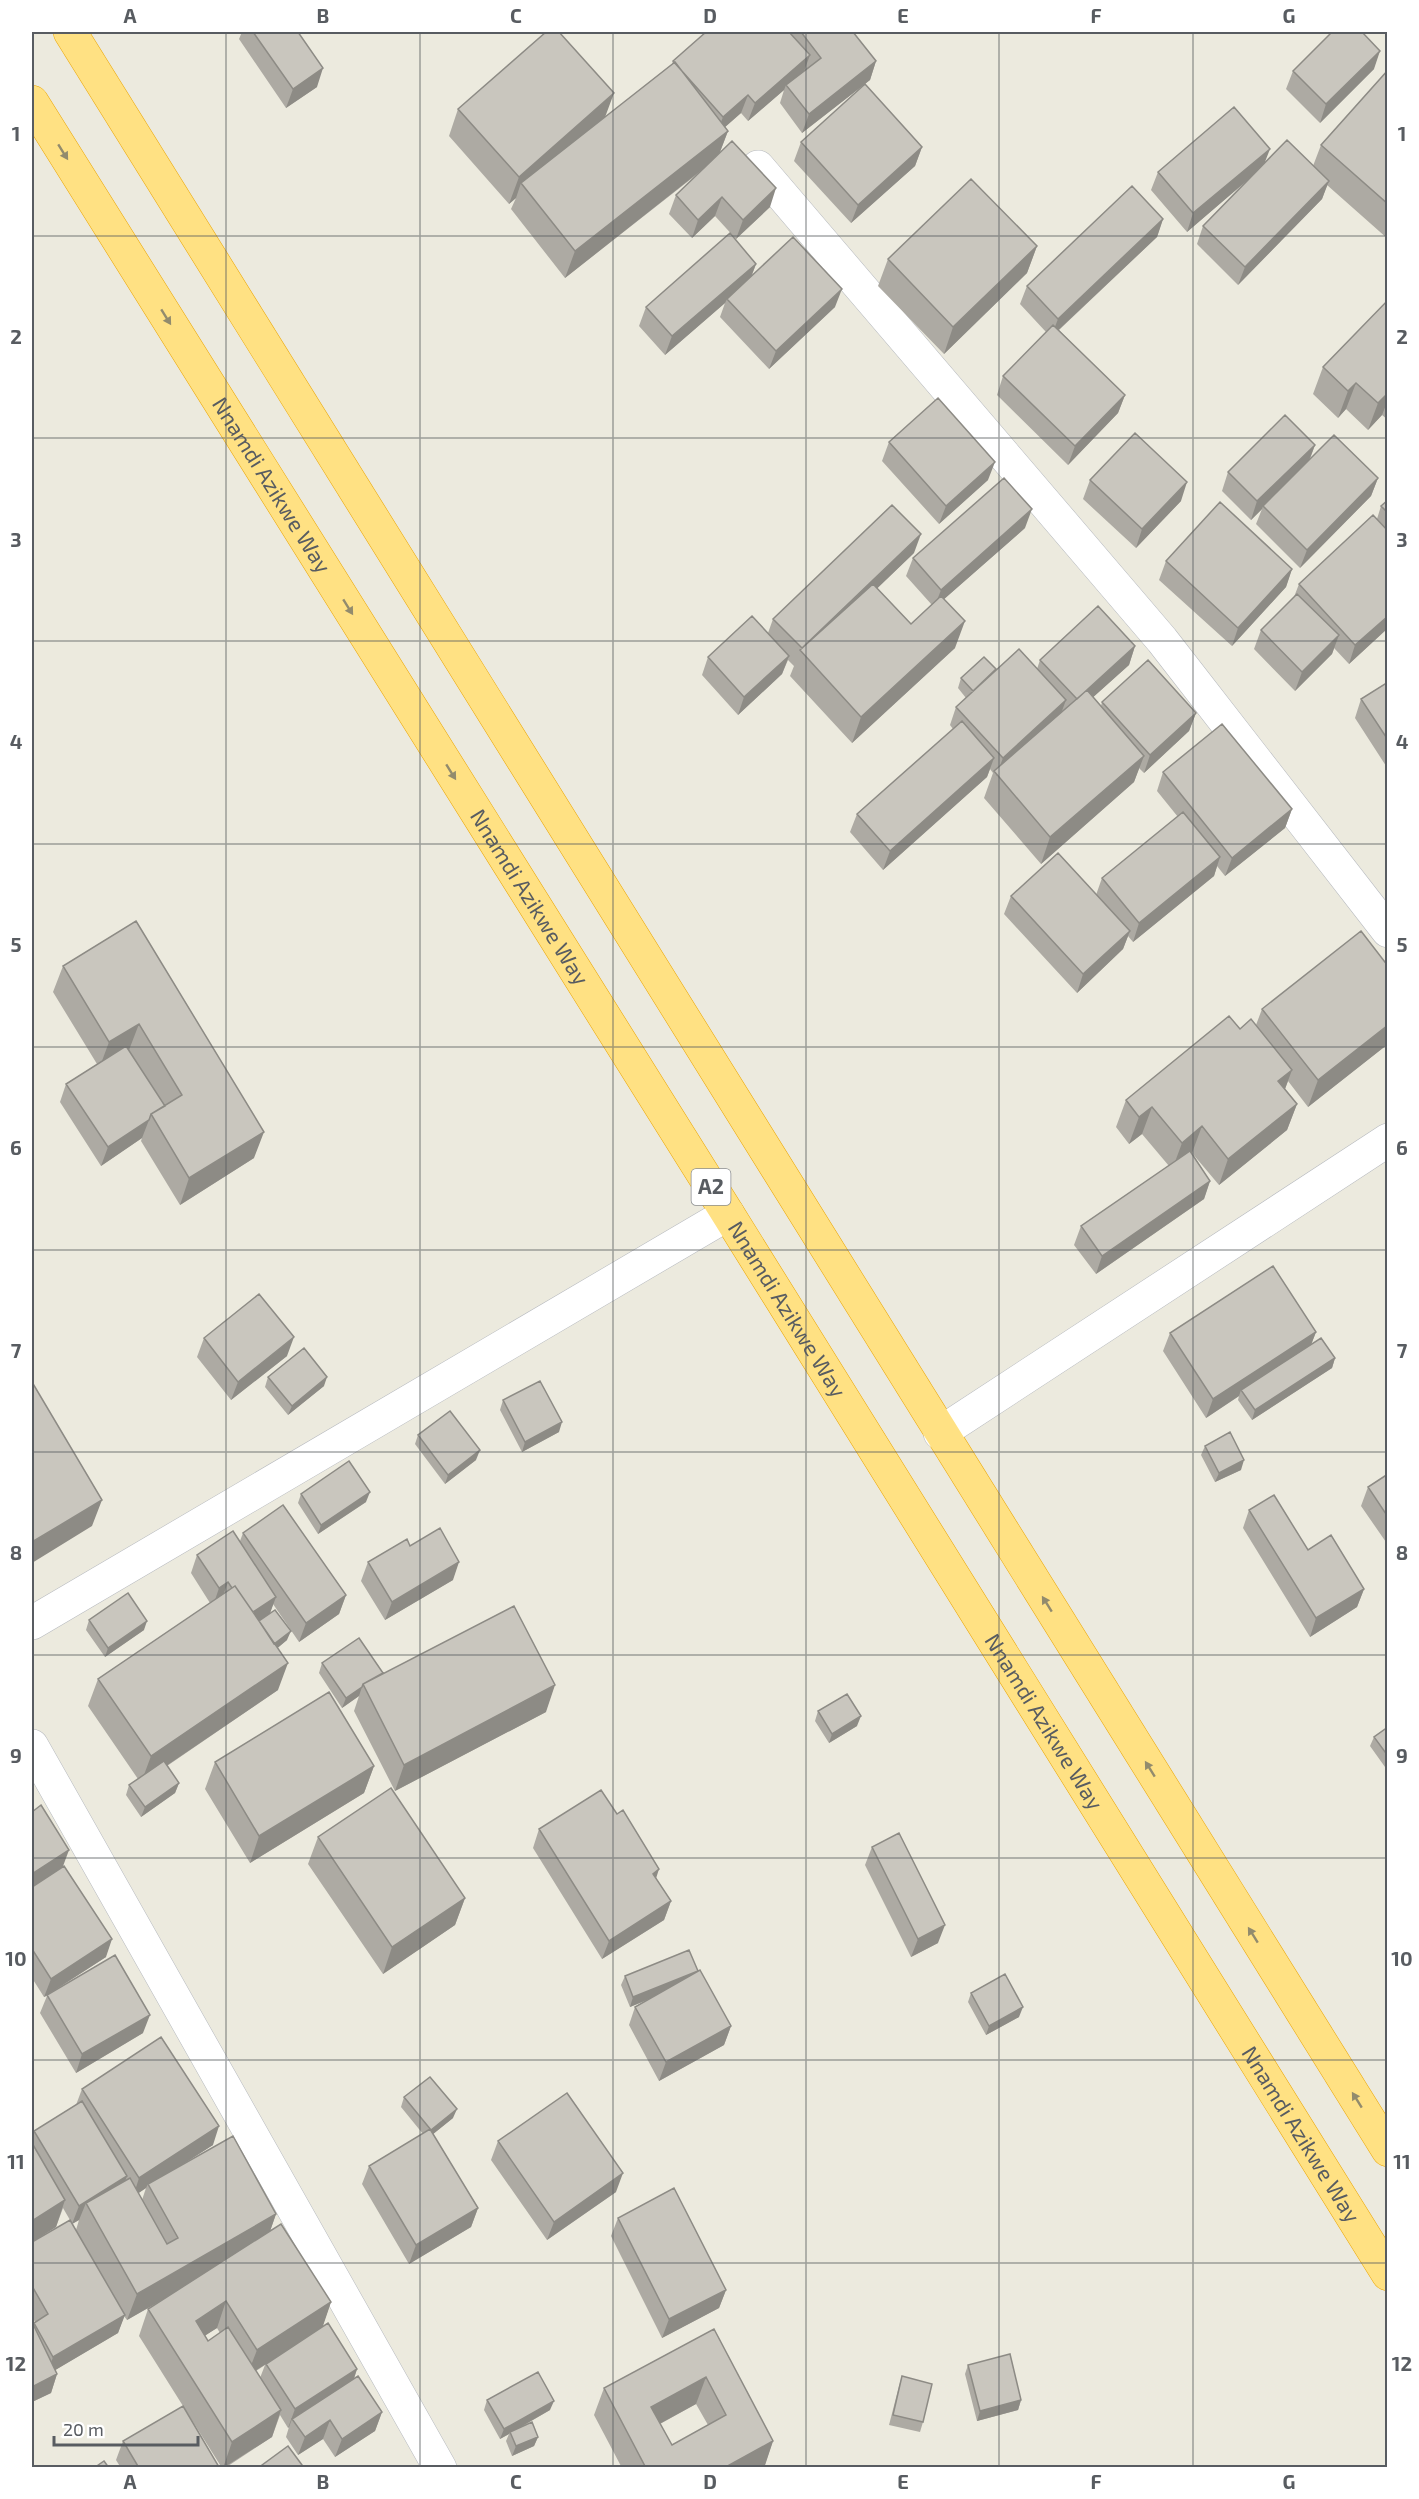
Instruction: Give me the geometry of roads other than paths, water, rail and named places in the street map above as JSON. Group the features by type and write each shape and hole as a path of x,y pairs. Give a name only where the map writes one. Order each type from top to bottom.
{"highway":[{"path":"70,32 1388,2150"},
{"name":"Nnamdi Azikwe Way","path":"32,102 1388,2274"}],"street":[{"path":"758,167 1162,640 1388,931"},
{"path":"940,1432 1388,1140"},
{"path":"32,1623 728,1214"},
{"path":"32,1746 440,2468"}]}
